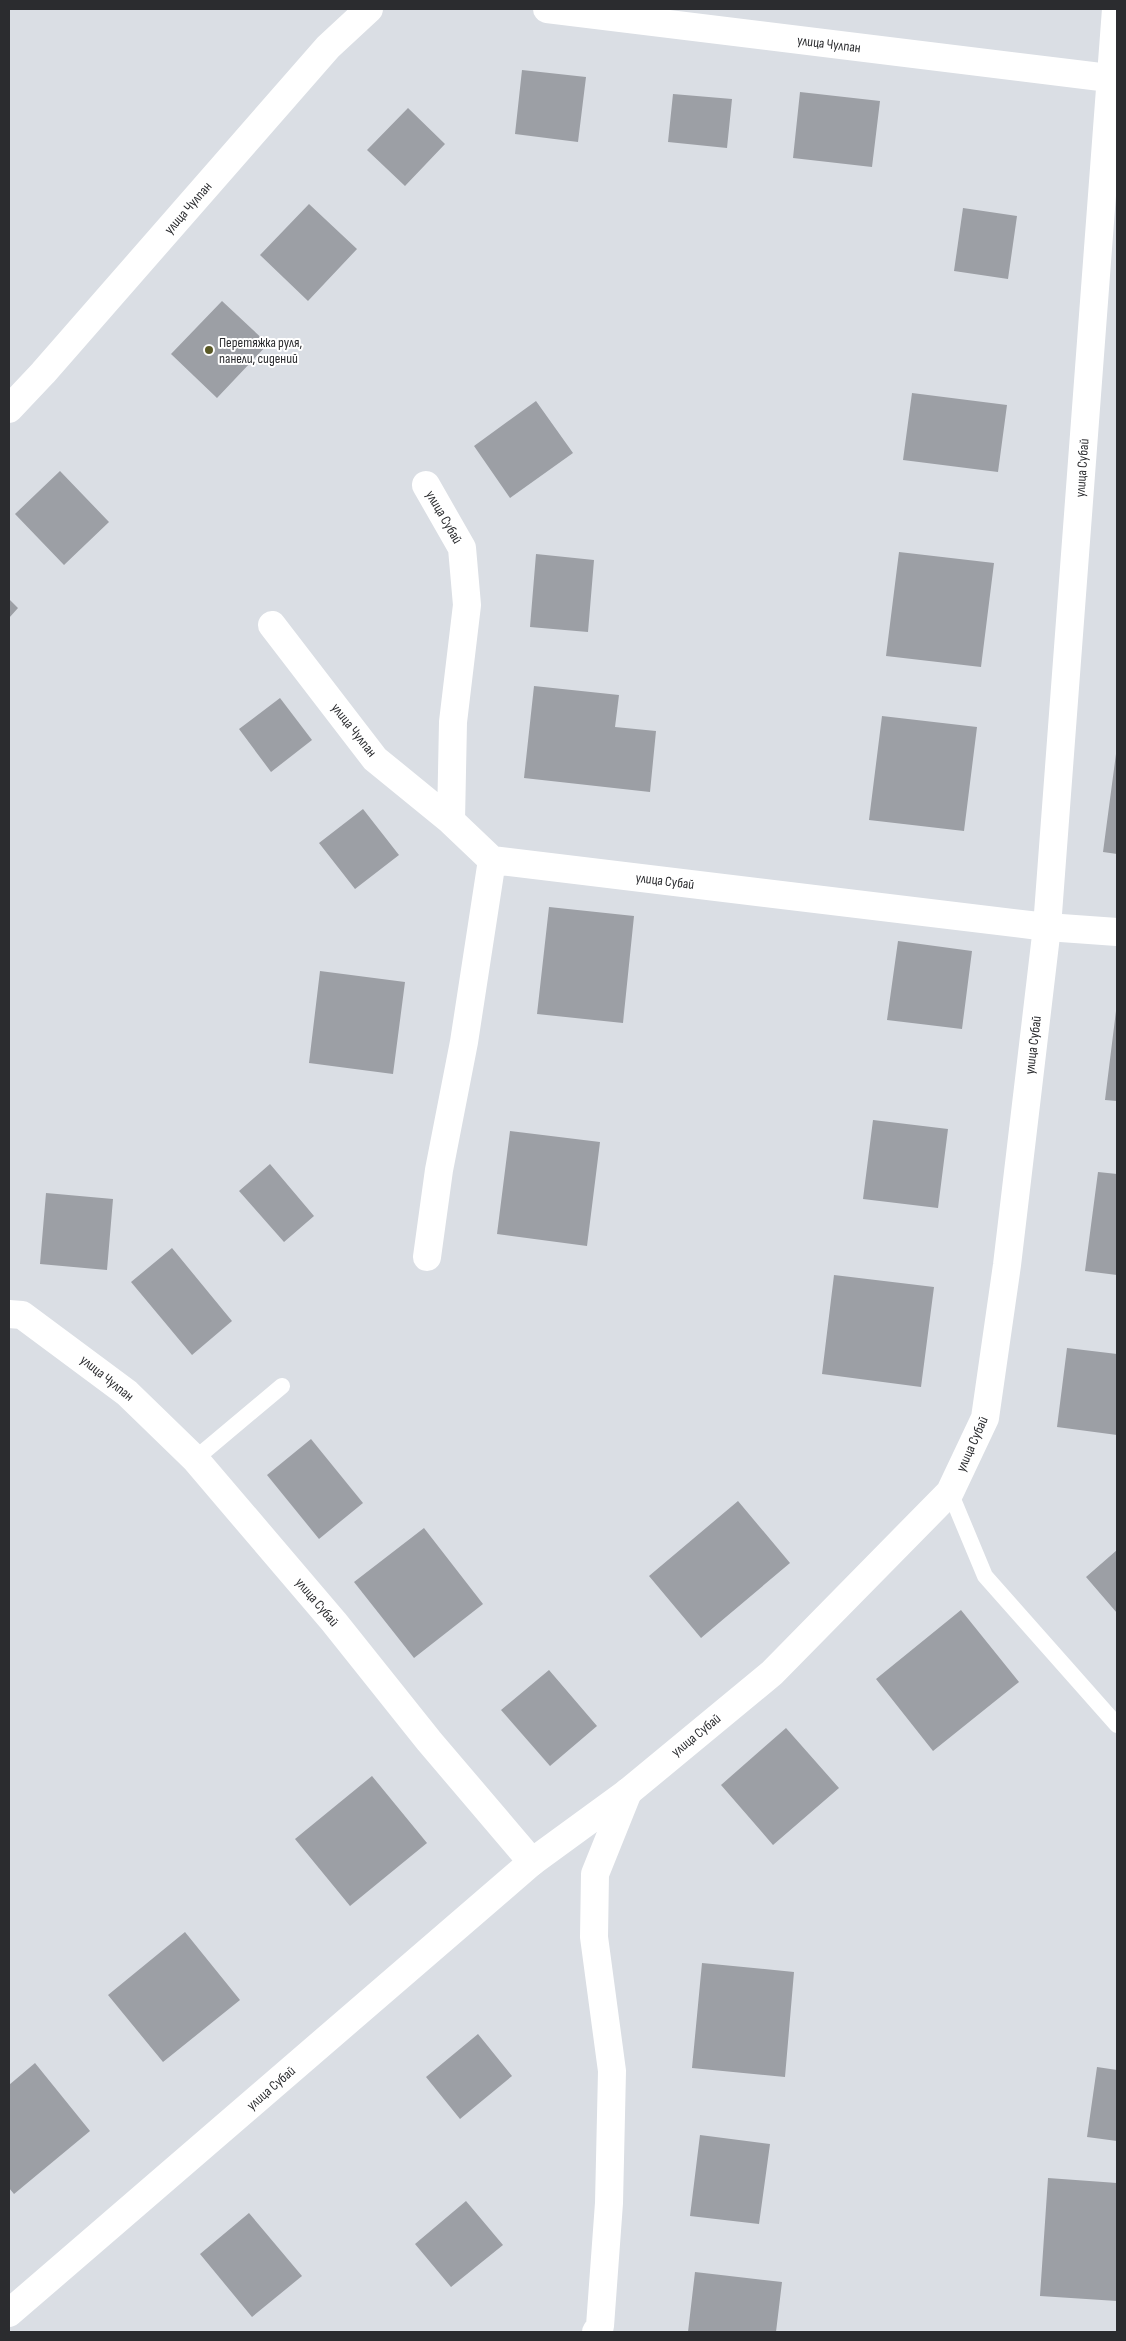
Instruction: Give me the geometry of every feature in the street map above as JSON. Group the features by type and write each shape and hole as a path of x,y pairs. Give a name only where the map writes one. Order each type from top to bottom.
{"street":[{"name":"улица Чулпан","path":"9,409 43,373 328,47 369,9"},
{"name":"улица Чулпан","path":"547,9 1114,79"},
{"name":"улица Субай","path":"9,2313 532,1862 628,1792 772,1673 950,1492 985,1418 1007,1266 1047,927 1114,79 1116,9"},
{"name":"улица Субай","path":"426,485 462,548 467,605 453,722 451,821"},
{"name":"улица Чулпан","path":"272,625 375,759 451,821"},
{"path":"427,1257 439,1170 464,1042 492,860 451,821"},
{"name":"улица Субай","path":"492,860 1047,927"},
{"path":"1047,927 1117,932"},
{"name":"улица Чулпан","path":"9,1314 22,1316 127,1393 195,1459"},
{"name":"улица Субай","path":"195,1459 334,1622 429,1741 532,1862"},
{"name":"улица Субай","path":"596,2332 600,2326 609,2203 612,2071 594,1937 595,1874 628,1792"}],"lane":[{"path":"195,1459 282,1386"},
{"path":"950,1492 985,1576 1117,1725"}],"building":[{"path":"522,70 586,77 578,142 515,134"},
{"path":"800,92 880,101 872,167 793,158"},
{"path":"673,94 732,99 727,148 668,142"},
{"path":"408,108 445,144 405,186 367,150"},
{"path":"309,204 357,249 308,301 260,255"},
{"path":"963,208 1017,216 1008,279 954,271"},
{"path":"222,301 268,344 217,398 171,354"},
{"path":"912,393 1007,405 998,472 903,460"},
{"path":"536,401 573,453 510,498 474,446"},
{"path":"60,471 109,522 64,565 15,514"},
{"path":"899,552 994,563 981,667 886,656"},
{"path":"536,554 594,560 588,632 530,627"},
{"path":"9,599 18,608 9,618"},
{"path":"534,686 619,695 615,727 656,731 650,792 524,778"},
{"path":"280,698 312,740 271,772 239,729"},
{"path":"882,716 977,727 964,831 869,820"},
{"path":"1117,754 1117,854 1103,852"},
{"path":"363,809 399,855 355,889 319,843"},
{"path":"549,907 634,916 623,1023 537,1014"},
{"path":"898,941 972,951 962,1029 887,1020"},
{"path":"320,971 405,982 393,1074 309,1063"},
{"path":"1117,1011 1117,1101 1105,1100"},
{"path":"873,1120 948,1129 938,1208 863,1199"},
{"path":"510,1131 600,1142 587,1246 497,1234"},
{"path":"270,1164 314,1216 284,1242 239,1191"},
{"path":"1098,1172 1117,1174 1117,1275 1085,1271"},
{"path":"46,1193 113,1199 107,1270 40,1264"},
{"path":"172,1248 232,1321 192,1355 131,1282"},
{"path":"834,1275 934,1287 921,1387 822,1374"},
{"path":"1067,1348 1117,1354 1117,1435 1057,1427"},
{"path":"311,1439 363,1503 319,1539 267,1475"},
{"path":"738,1501 790,1563 701,1638 649,1576"},
{"path":"424,1528 483,1604 414,1658 354,1582"},
{"path":"1117,1550 1117,1613 1086,1577"},
{"path":"961,1610 1019,1682 933,1751 876,1679"},
{"path":"549,1670 597,1726 550,1766 501,1710"},
{"path":"786,1728 839,1788 773,1845 721,1785"},
{"path":"372,1776 427,1843 350,1906 295,1839"},
{"path":"185,1932 240,2000 163,2062 108,1995"},
{"path":"702,1963 794,1972 785,2077 692,2068"},
{"path":"478,2034 512,2076 460,2119 426,2077"},
{"path":"35,2063 90,2131 14,2194 9,2188 9,2085"},
{"path":"1097,2067 1117,2070 1117,2141 1087,2137"},
{"path":"700,2135 770,2144 759,2224 690,2216"},
{"path":"1048,2178 1117,2183 1117,2301 1040,2296"},
{"path":"466,2201 503,2245 451,2287 415,2244"},
{"path":"249,2213 302,2276 252,2317 200,2254"},
{"path":"695,2272 782,2282 776,2332 688,2332"}],"place":[{"name":"Перетяжка руля, панели, сидений","path":"209,350"}]}
